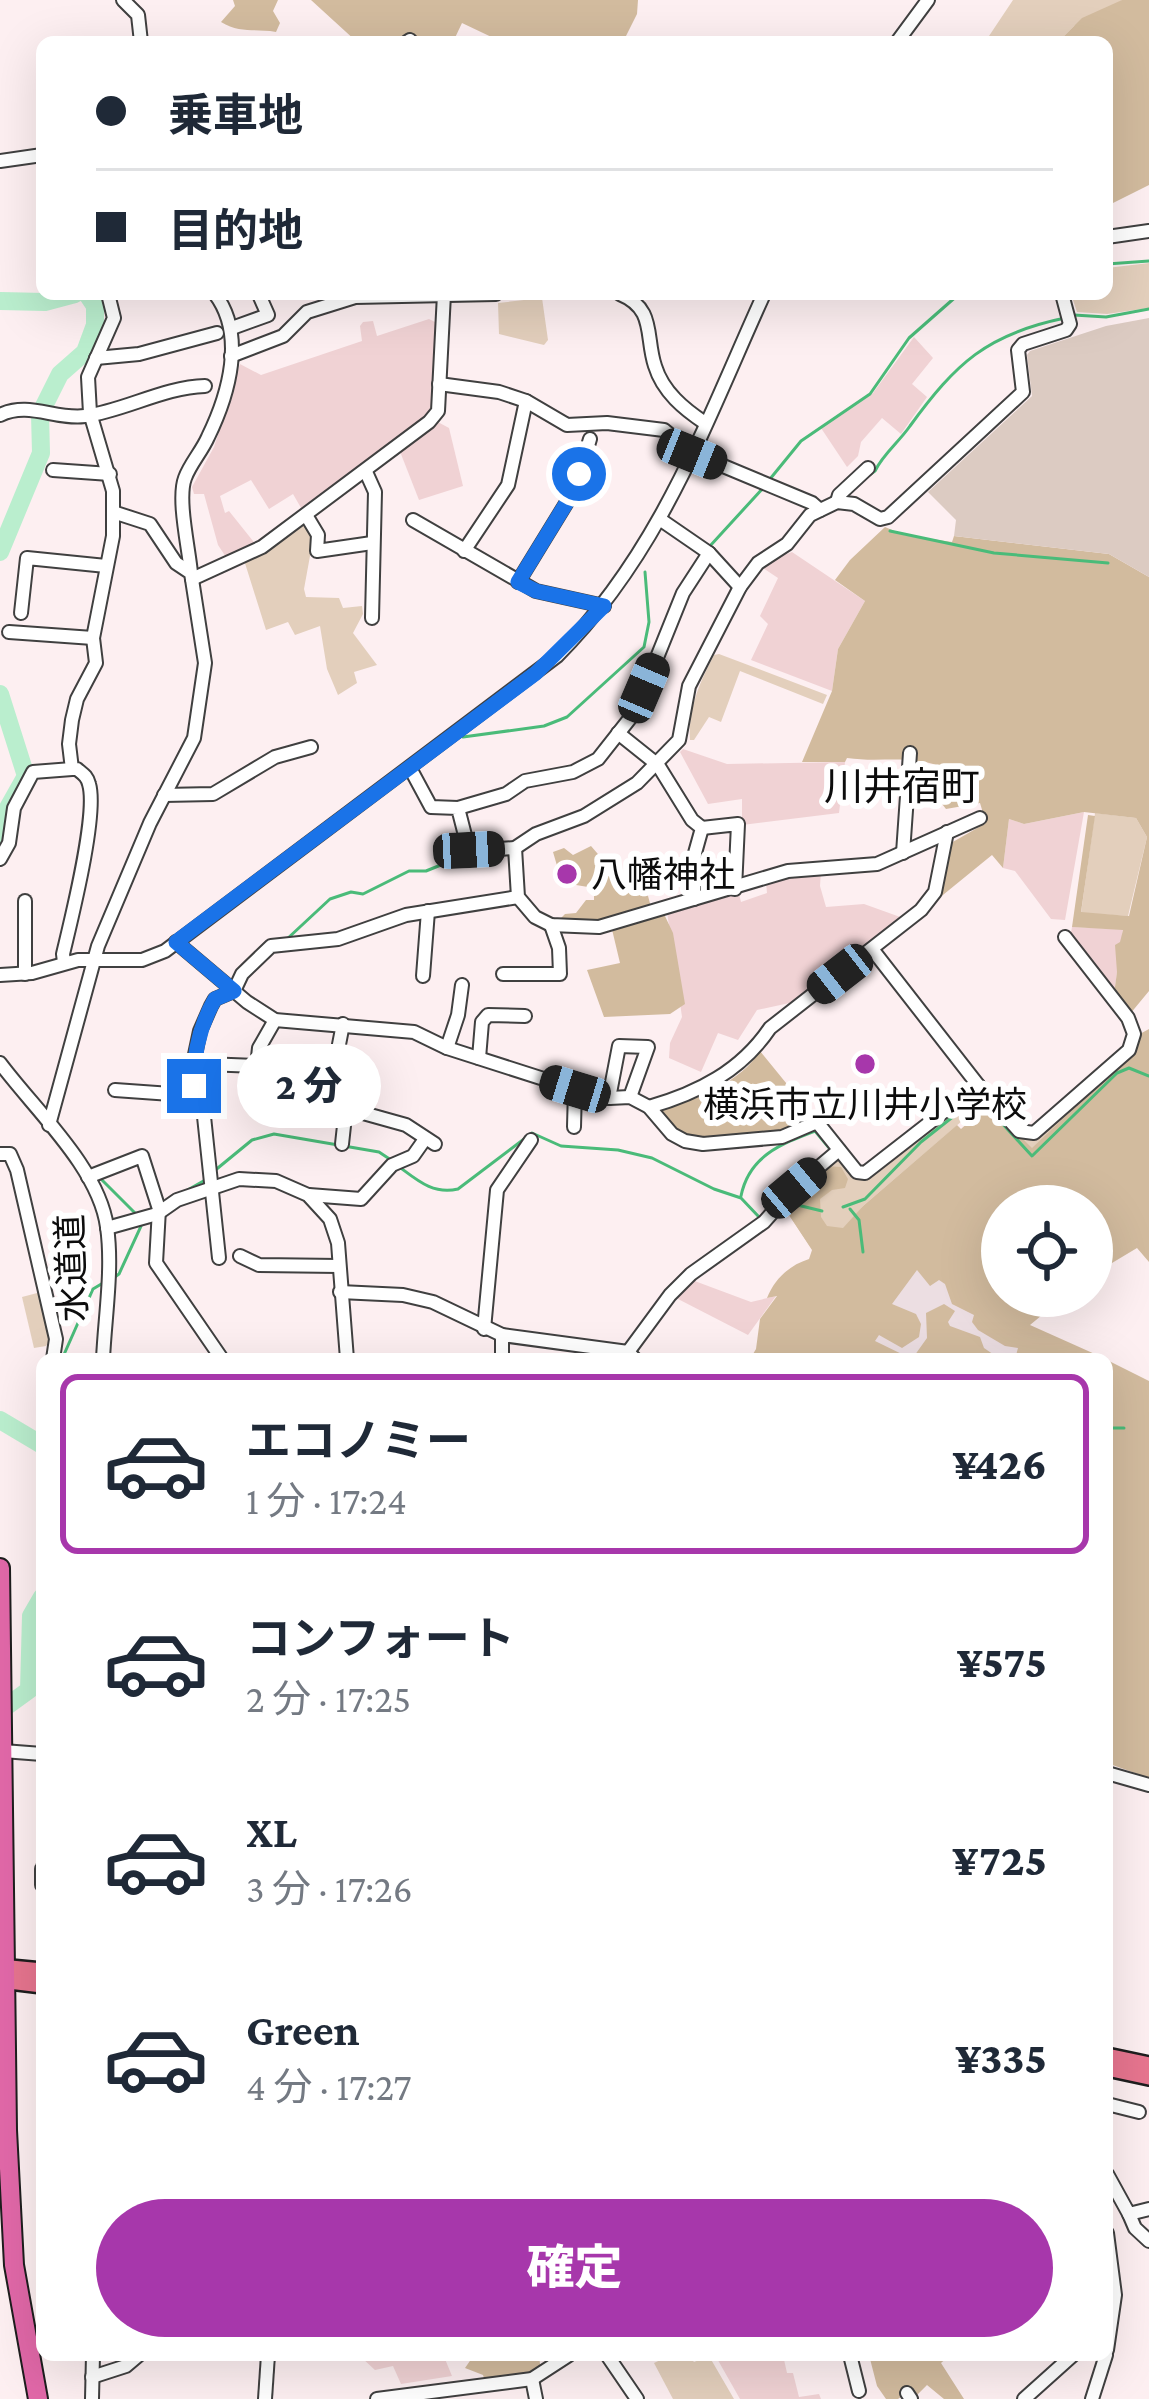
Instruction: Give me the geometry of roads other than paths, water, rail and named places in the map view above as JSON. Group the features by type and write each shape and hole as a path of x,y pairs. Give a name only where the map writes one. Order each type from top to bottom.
{"highway":[{"path":"0,1568 7,2130 14,2265 38,2399"}],"main road":[{"path":"4,1974 36,1971"},
{"path":"4,1974 36,1983"},
{"path":"1113,2057 1149,2065"},
{"path":"1113,2069 1149,2077"}],"street":[{"path":"123,0 138,16 140,36"},
{"path":"901,36 928,0"},
{"path":"0,161 36,155"},
{"path":"1113,236 1149,231"},
{"path":"72,769 72,720 95,663 93,638 113,512 110,474 90,413 88,377 114,318 110,300"},
{"path":"49,1125 93,962 164,795 194,738 205,662 191,576 185,478 209,436 227,387 232,328 220,300"},
{"path":"232,328 268,315 261,300"},
{"path":"232,356 283,336 307,312 344,300"},
{"path":"191,576 262,547 429,422 438,411 444,300"},
{"path":"631,300 648,318 654,365 662,380 682,407 705,423"},
{"path":"0,975 25,974 64,962 142,960 176,942 557,656 604,606 661,520 761,300"},
{"path":"458,808 469,850 515,848 536,834 584,816 637,783 679,740 689,686 740,587 767,554 787,544 801,523 837,502 854,504 880,519 888,517 1023,392 1018,350 1023,344 1066,330 1070,324 1064,300"},
{"path":"96,358 140,354 217,333"},
{"path":"439,384 499,392 526,401 567,425 607,423 664,430 692,454 812,502 820,510"},
{"path":"0,415 13,409 87,416 205,386"},
{"path":"464,551 508,484 526,401"},
{"path":"518,582 575,489 590,439"},
{"path":"837,502 868,469"},
{"path":"53,470 110,474"},
{"path":"366,472 375,491 372,618"},
{"path":"113,512 150,524 176,563 191,576"},
{"path":"306,515 318,535 317,551 372,543"},
{"path":"413,520 536,591 604,606"},
{"path":"661,520 709,554 740,587"},
{"path":"410,768 431,808 458,808 506,794 525,781 573,772 598,759 634,712 683,593 709,554"},
{"path":"21,613 27,558 106,566"},
{"path":"9,632 93,638"},
{"path":"618,733 658,765 692,820 702,828 739,824 735,889"},
{"path":"164,795 213,794 274,757 311,747"},
{"path":"903,853 910,753"},
{"path":"0,859 9,843 14,808 33,772 72,769 89,782 81,874 64,962"},
{"path":"515,848 518,897 535,917 550,925 610,926 788,871 854,868 896,859 980,818"},
{"path":"694,899 695,853 702,828"},
{"path":"649,1107 688,1096 736,1066 753,1053 770,1028 921,910 935,892 947,832"},
{"path":"116,1090 185,1095 194,1086 200,1031 215,999 234,991 242,974 271,946 338,939 428,910 518,897"},
{"path":"25,901 25,974"},
{"path":"423,976 428,910"},
{"path":"503,974 560,974 559,948 550,925"},
{"path":"872,949 1019,1131 1034,1133 1129,1050 1134,1034 1128,1018 1065,937"},
{"path":"176,942 275,1020 414,1032 447,1048 575,1089 609,1098 630,1097 649,1107 672,1134 685,1141 703,1144 782,1137 817,1122 857,1172 866,1173 978,1084"},
{"path":"447,1048 462,985"},
{"path":"479,1058 482,1022 488,1015 525,1016"},
{"path":"206,1064 257,1066 260,1048 275,1020"},
{"path":"324,1083 334,1070 343,1024"},
{"path":"609,1098 619,1046 648,1047 630,1097"},
{"name":"水道道","path":"0,1063 88,1178 102,1204 107,1228 103,1353"},
{"path":"290,1114 290,1087 345,1085 342,1144"},
{"path":"574,1127 575,1089"},
{"path":"203,1107 219,1258"},
{"path":"107,1228 146,1218 212,1186 254,1178 276,1181 308,1195 361,1199 396,1164 430,1142 406,1125 363,1112"},
{"path":"484,1329 496,1190 531,1140"},
{"path":"633,1353 670,1295 691,1274 764,1222 794,1188 839,1150"},
{"path":"0,1154 10,1154 17,1170 56,1339 54,1353"},
{"path":"88,1178 142,1156 146,1218 156,1263 218,1353"},
{"path":"308,1195 330,1219 338,1243 345,1353"},
{"path":"240,1256 259,1265 339,1266"},
{"path":"340,1292 403,1295 433,1302 502,1335 619,1353"},
{"path":"502,1335 502,1353"},
{"path":"2,1736 36,1751"},
{"path":"1113,1776 1149,1785"},
{"path":"1113,2106 1139,2112"},
{"path":"1113,2185 1135,2228 1149,2242"},
{"path":"1130,2215 1149,2209"},
{"path":"76,2399 91,2397 93,2361"},
{"path":"92,2378 132,2361"},
{"path":"265,2399 268,2361"},
{"path":"377,2399 532,2379 560,2361"},
{"path":"611,2361 637,2399"},
{"path":"852,2361 860,2391"},
{"path":"1024,2399 1066,2361"},
{"path":"1092,2399 1104,2361"},
{"path":"532,2379 533,2398"}],"waterway":[{"path":"1113,264 1149,261"},
{"path":"0,301 52,300"},
{"path":"0,552 41,453 40,414 60,374 85,352 95,325 91,300"},
{"path":"770,479 801,441 870,394 909,338 952,300"},
{"path":"1074,315 1106,317 1149,309"},
{"path":"862,480 875,471 943,385 975,354 1014,333 1065,318"},
{"path":"710,546 764,487"},
{"path":"890,531 994,553 1108,563"},
{"path":"463,737 544,726 567,717 644,647 649,622 645,572"},
{"path":"0,694 26,776 4,815 0,849"},
{"path":"287,939 330,899 351,892 363,894 409,871 426,871 463,856"},
{"path":"843,1207 865,1199 921,1142 978,1097 1032,1156 1117,1073 1129,1068 1149,1076"},
{"path":"741,1196 751,1171 779,1147 815,1131 830,1149"},
{"path":"398,1166 433,1188 458,1189 532,1133 561,1146 652,1158 741,1198 759,1217"},
{"path":"213,1172 252,1140 274,1134 379,1152 391,1160"},
{"path":"99,1177 139,1217"},
{"path":"184,1192 207,1179"},
{"path":"785,1202 822,1211"},
{"path":"850,1209 859,1220 863,1252"},
{"path":"112,1279 119,1274 141,1226"},
{"path":"65,1353 93,1289 103,1283"},
{"path":"0,1420 36,1441"},
{"path":"1113,1428 1124,1428"},
{"path":"0,1711 29,1690 31,1616 36,1607"}],"place":[{"name":"八幡神社","path":"567,874"},
{"name":"横浜市立川井小学校","path":"865,1064"}],"district":[{"name":"川井宿町","path":"902,786"}]}
